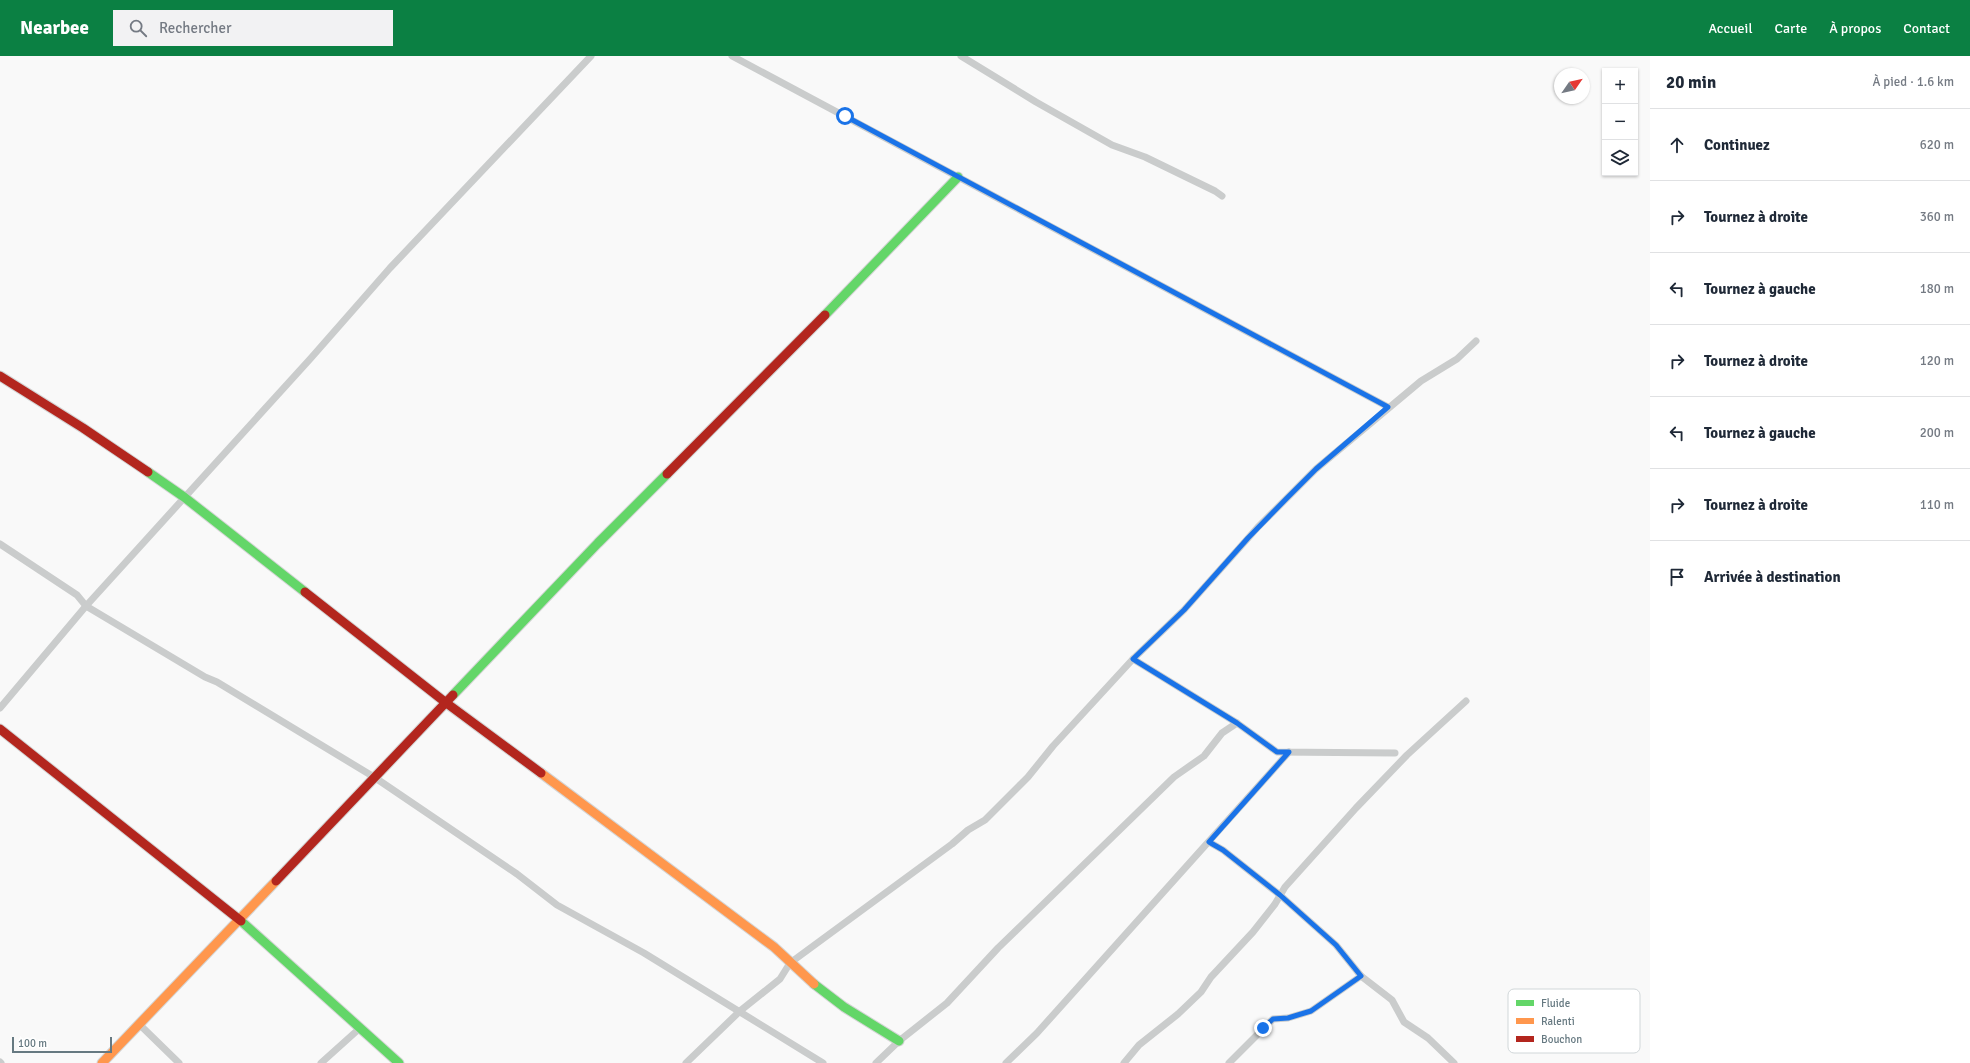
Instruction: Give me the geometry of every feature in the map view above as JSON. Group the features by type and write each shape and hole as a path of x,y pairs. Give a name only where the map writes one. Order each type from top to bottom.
{"street":[{"path":"0,708 86,606 311,358 390,268 591,56"},
{"path":"732,56 1388,407"},
{"path":"961,56 1112,146 1145,157 1215,191 1222,196"},
{"path":"102,1063 598,543 770,372 958,177"},
{"path":"686,1063 740,1011 780,979 790,963 952,844 968,830 985,820 1028,777 1053,746 1133,659 1184,610 1253,532 1316,469 1421,380 1457,359 1476,341"},
{"path":"0,376 83,428 184,497 445,702 774,947 790,963 844,1007 881,1027 899,1041"},
{"path":"0,544 77,595 86,606 217,682 374,777 517,874 557,905 602,928 823,1063"},
{"path":"1133,659 1237,723 1277,752 1395,753"},
{"path":"1124,1063 1139,1045 1178,1014 1201,992 1224,961 1257,926 1275,904 1280,895 1356,808 1407,755 1466,701"},
{"path":"876,1063 899,1041 947,1002 998,948 1174,777 1204,756 1222,733 1237,723"},
{"path":"0,729 239,920 399,1063"},
{"path":"1006,1063 1037,1033 1289,752"},
{"path":"1209,842 1223,850 1280,895 1336,945 1361,976 1392,1000 1404,1022 1428,1038 1454,1063"},
{"path":"1229,1063 1273,1019 1288,1018 1311,1011 1361,976"},
{"path":"139,1024 179,1063"},
{"path":"321,1063 360,1028"}],"traffic: fast":[{"path":"825,315 958,177"},
{"path":"148,472 184,497 305,592"},
{"path":"453,695 598,543 667,474"},
{"path":"241,921 399,1063"},
{"path":"814,984 844,1007 899,1041"}],"traffic: slow":[{"path":"541,773 774,947 814,984"},
{"path":"102,1063 276,881"}],"traffic: jam":[{"path":"667,474 825,315"},
{"path":"0,376 83,428 148,472"},
{"path":"305,592 445,702 541,773"},
{"path":"276,881 453,695"},
{"path":"0,729 241,921"}],"route":[{"path":"845,116 1388,407 1316,469 1258,527 1184,610 1133,659 1237,723 1277,752 1289,752 1209,842 1223,850 1280,895 1336,945 1361,976 1311,1011 1288,1018 1273,1019 1263,1028"}]}
